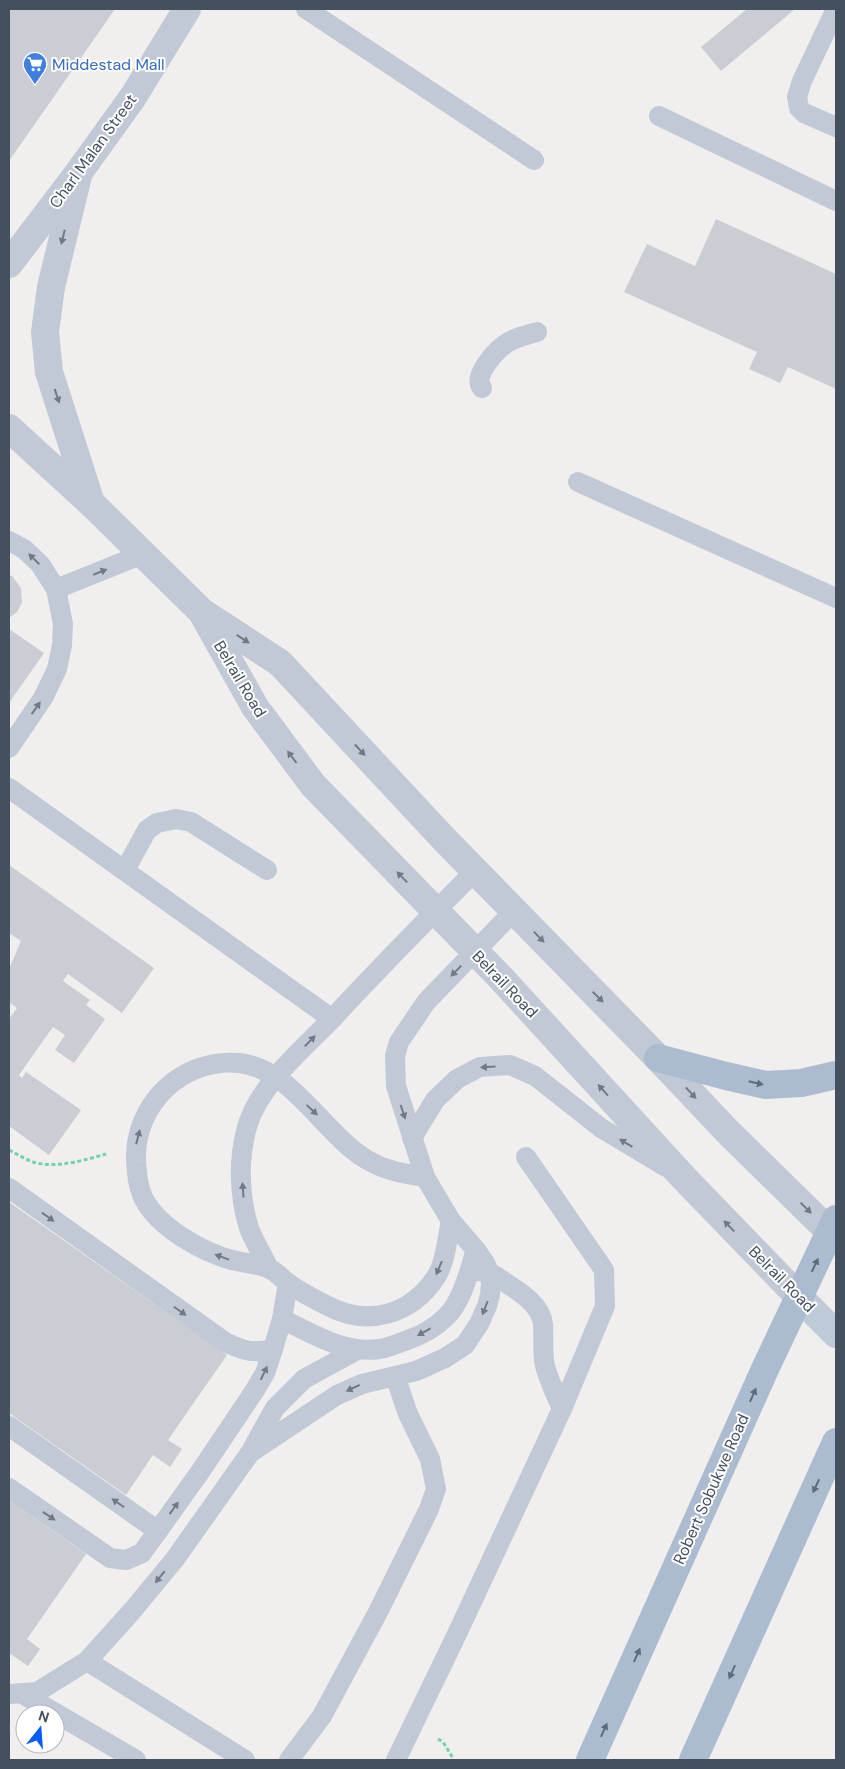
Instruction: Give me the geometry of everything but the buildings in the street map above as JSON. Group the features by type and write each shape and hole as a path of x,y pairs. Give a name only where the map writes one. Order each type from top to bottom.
{"main road":[{"path":"658,1058 766,1085 801,1083 836,1075"},
{"name":"Robert Sobukwe Road","path":"590,1760 765,1369 834,1230"},
{"path":"693,1760 836,1442"}],"street":[{"name":"Charl Malan Street","path":"9,264 133,97 187,9"},
{"path":"79,172 50,287 45,332 49,372 92,504"},
{"name":"Belrail Road","path":"9,428 92,504 202,612 280,663 475,871 727,1130 834,1230"},
{"name":"Belrail Road","path":"202,612 255,707 313,785 500,977 683,1178 836,1334"}],"lane":[{"path":"306,9 534,160"},
{"path":"836,9 802,81 797,97 800,108 804,113 836,127"},
{"path":"659,116 836,201"},
{"path":"482,388 478,383 479,378 496,352 518,337 537,332"},
{"path":"578,482 836,598"},
{"path":"9,541 24,549 40,564 56,589 63,624 62,645 57,669 43,698 9,748"},
{"path":"56,589 143,554"},
{"path":"9,788 332,1019"},
{"path":"125,870 146,830 157,824 176,819 191,822 268,870"},
{"path":"451,1221 444,1256 436,1276 408,1306 389,1314 372,1317 352,1315 330,1307 288,1283 269,1268 250,1229 244,1205 243,1147 248,1125 257,1104 277,1076 475,871"},
{"path":"250,1453 337,1395 362,1384 416,1371 445,1358 465,1345 479,1324 487,1306 491,1283 489,1272 476,1250 451,1221 425,1177 396,1086 395,1056 399,1042 426,1002 514,911"},
{"path":"269,1268 231,1260 207,1252 181,1236 156,1216 144,1200 137,1179 136,1147 143,1120 154,1102 171,1083 192,1070 220,1063 240,1063 277,1076 356,1153 373,1164 425,1177"},
{"path":"412,1138 435,1100 457,1079 480,1067 510,1065 535,1076 601,1128 683,1178"},
{"path":"396,1760 562,1409 605,1306 604,1270 526,1157"},
{"path":"9,1188 225,1342 250,1352 273,1349"},
{"path":"282,1319 328,1342 357,1350 380,1349 408,1340 427,1331 448,1315 459,1296 476,1250"},
{"path":"468,1272 489,1272 530,1299 543,1322 543,1356 562,1409"},
{"path":"9,1488 110,1558 126,1560 142,1553 200,1472 265,1372 282,1319 288,1283"},
{"path":"15,1694 37,1692 87,1661 132,1612 175,1559 250,1453 275,1408 304,1379 357,1350"},
{"path":"289,1760 327,1707 430,1509 436,1489 430,1459 408,1414 395,1376"},
{"path":"9,1426 158,1531"},
{"path":"87,1661 245,1760"},
{"path":"15,1694 136,1760"}],"path":[{"path":"9,1150 35,1163 57,1164 72,1163 136,1147"}],"place":[{"name":"Middestad Mall","path":"35,85"}]}
